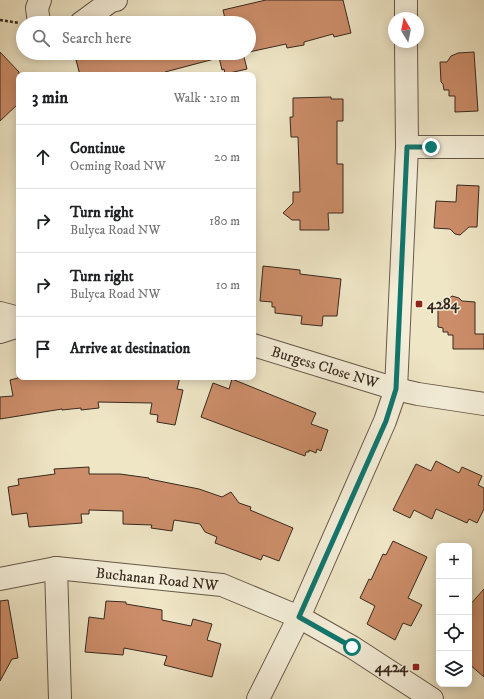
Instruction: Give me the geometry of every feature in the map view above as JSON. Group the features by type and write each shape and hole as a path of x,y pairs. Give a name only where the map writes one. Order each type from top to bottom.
{"street":[{"path":"38,16 37,8 40,0"},
{"path":"90,16 111,0"},
{"path":"406,0 406,12"},
{"path":"258,699 299,617 386,421 396,389 407,147 406,48"},
{"path":"407,147 484,146"},
{"path":"0,313 16,317"},
{"path":"0,332 16,327"},
{"name":"Burgess Close NW","path":"256,346 396,389 418,394 484,404"},
{"path":"56,568 60,699"},
{"name":"Buchanan Road NW","path":"0,579 56,568 222,585 299,617 352,647 432,699"}],"path":[{"path":"0,20 16,23"}],"building":[{"path":"266,0 343,0 351,33 334,37 333,34 304,42 304,45 287,48 286,44 256,50 256,16 224,16 223,10"},
{"path":"0,52 19,72 16,72 16,106 0,121"},
{"path":"474,52 478,111 455,112 455,96 449,96 449,90 444,90 441,82 440,62 447,62 451,56 458,53"},
{"path":"76,60 210,60 165,72 79,72"},
{"path":"220,60 245,60 247,69 234,72 225,72 224,69 222,70"},
{"path":"331,97 331,99 343,99 343,121 337,121 337,164 343,164 343,213 328,213 329,230 300,230 300,220 292,220 283,213 293,203 293,192 300,192 298,137 291,137 290,117 293,117 293,98"},
{"path":"457,185 479,186 477,227 469,227 460,235 455,234 450,229 434,228 436,201 456,202"},
{"path":"263,266 300,270 300,274 341,279 337,316 323,316 322,326 301,324 302,316 275,313 275,307 272,307 272,302 260,301"},
{"path":"452,296 459,298 462,301 475,302 475,334 484,334 484,349 453,349 453,335 448,335 448,332 443,332 443,328 438,327 438,301 445,302"},
{"path":"16,378 16,380 179,380 177,389 183,390 175,425 157,422 158,415 150,414 152,403 98,402 99,408 81,410 81,408 62,409 0,419 0,397 13,396 10,380"},
{"path":"232,380 234,380 316,413 311,424 328,430 321,451 317,449 316,453 309,450 309,452 306,452 305,456 201,417 213,383 229,389"},
{"path":"436,461 459,473 462,467 482,476 478,485 484,488 484,509 477,523 469,519 467,523 436,509 432,519 414,510 410,518 393,510 416,464 431,471"},
{"path":"89,467 89,474 120,474 149,478 199,489 222,497 231,492 239,503 251,507 250,510 293,528 279,561 263,555 261,560 215,543 217,537 205,532 200,524 174,520 172,531 151,528 152,525 123,524 123,511 89,510 89,514 81,514 82,523 29,527 27,513 12,515 8,487 19,485 18,479 55,474 54,469"},
{"path":"393,541 427,557 408,598 422,605 411,626 403,623 395,640 367,624 375,606 360,598 369,579 371,580 383,554 386,555"},
{"path":"484,589 484,677 472,667 472,603"},
{"path":"8,600 18,658 12,659 0,681 0,601"},
{"path":"106,601 126,602 126,604 162,610 162,620 191,626 193,619 212,624 207,640 221,644 212,677 164,665 167,656 124,648 123,655 85,652 89,617 104,619"}],"place":[{"name":"4284","path":"419,304"},
{"name":"4424","path":"416,667"}],"route":[{"path":"352,647 299,617 386,421 396,389 407,147 431,147"}]}
